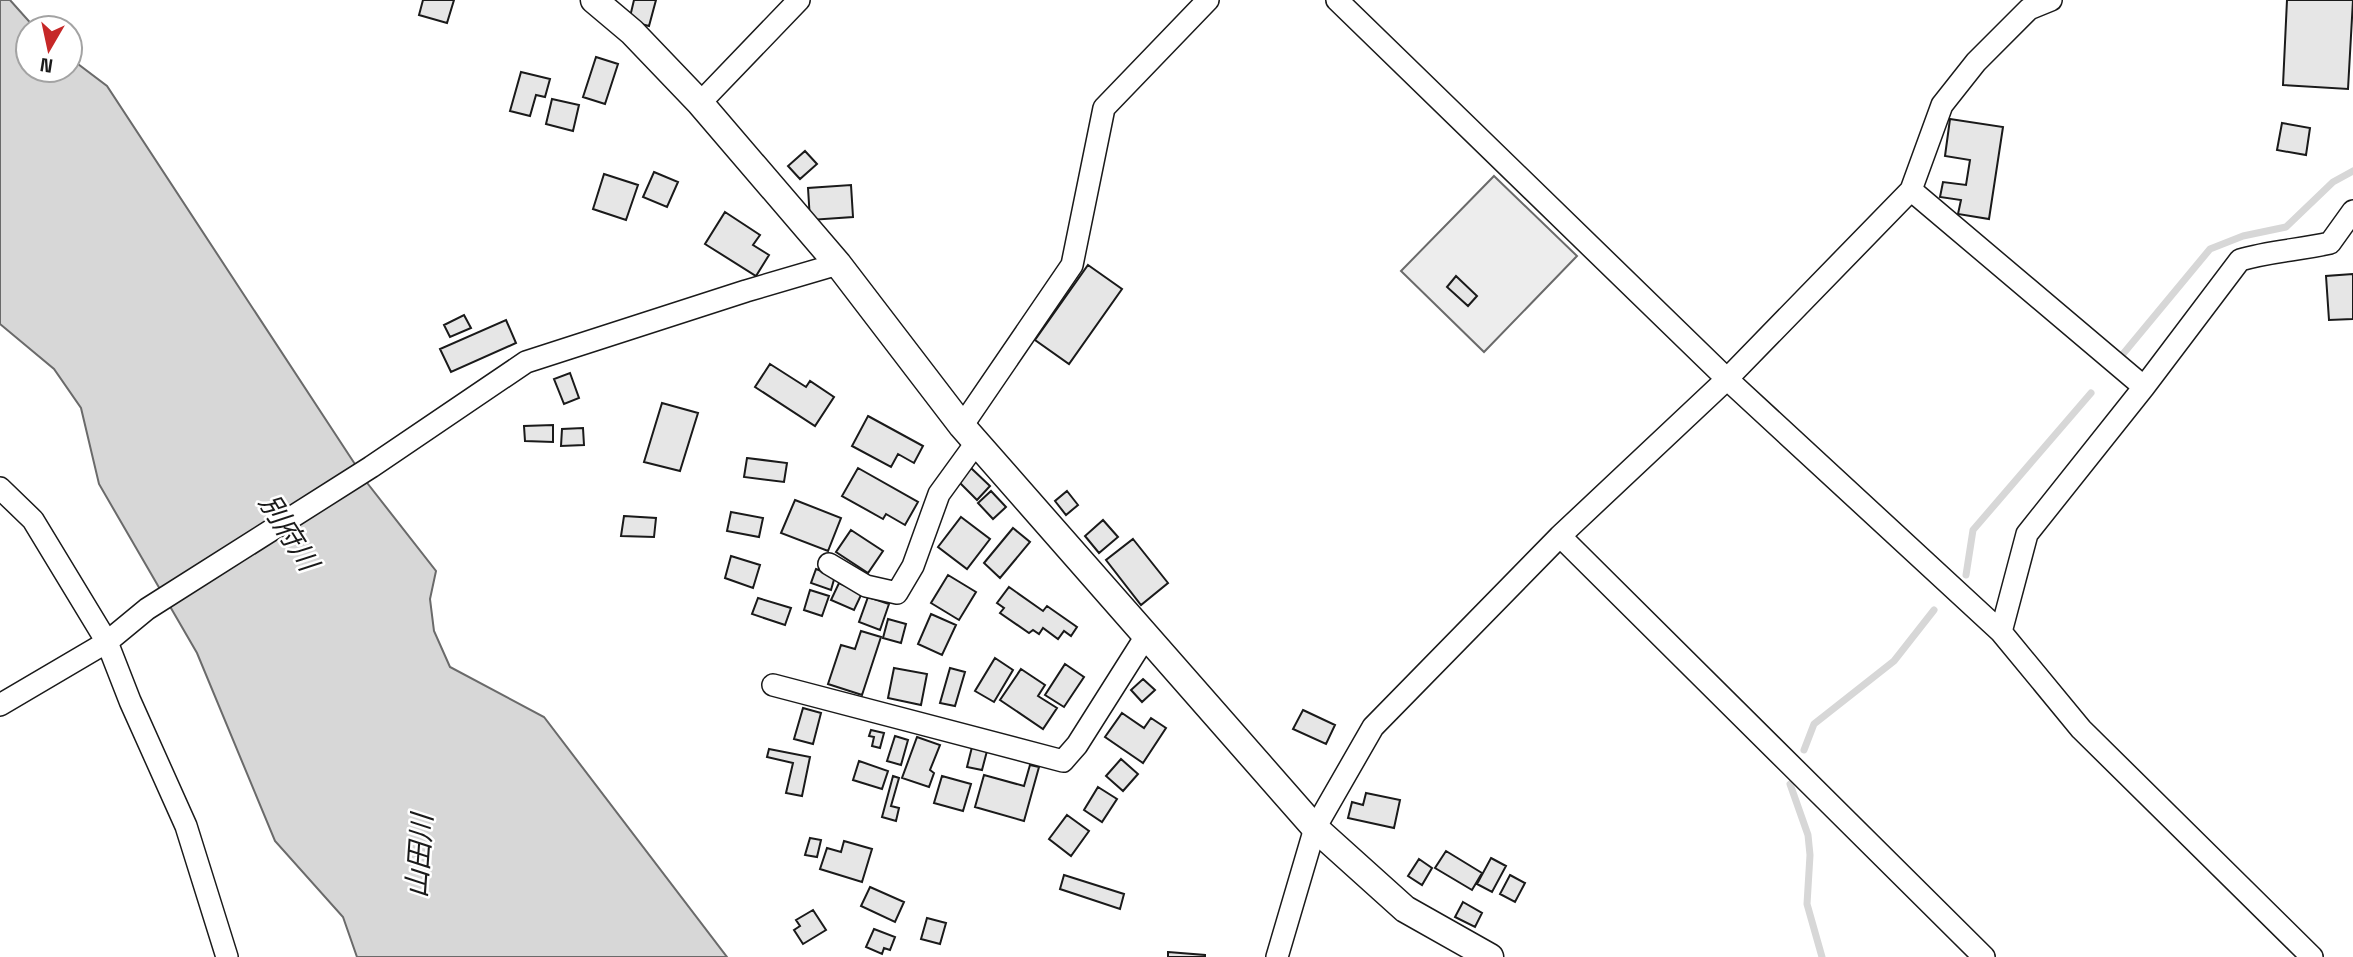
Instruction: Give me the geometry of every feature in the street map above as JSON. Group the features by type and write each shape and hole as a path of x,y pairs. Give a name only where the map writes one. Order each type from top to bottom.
{"street":[{"path":"594,0 632,32 700,103 838,264 969,434 1315,828 1405,909 1490,957"},
{"path":"700,103 799,0"},
{"path":"829,564 866,586 897,593 913,566 939,494 969,434 1072,265 1104,108 1208,0"},
{"path":"1337,0 1727,379 2001,632 2081,729 2312,957"},
{"path":"1277,957 1315,828 1373,727 1560,536 1727,379 1911,190 1942,105 1976,62 2029,9 2051,0"},
{"path":"1911,190 2144,387"},
{"path":"2001,632 2027,534 2144,387 2240,260 2330,243 2353,211"},
{"path":"0,705 107,642 147,609 370,467 526,362 838,264"},
{"path":"0,488 33,520 107,642 186,827 227,957"},
{"path":"1560,536 1984,957"},
{"path":"773,685 1063,761 1077,745 1146,636"}],"shaded area":[{"path":"1494,176 1577,256 1484,352 1401,271"}],"water":[{"path":"0,0 10,0 22,14 14,14 14,84 84,84 84,69 107,86 368,484 436,571 430,599 434,631 450,667 544,717 727,957 357,957 343,917 275,841 197,653 99,484 81,408 54,369 0,324"}],"building":[{"path":"423,0 454,0 447,23 419,15"},
{"path":"634,0 656,0 649,26 629,21"},
{"path":"2287,0 2353,0 2348,89 2283,85"},
{"path":"596,57 618,64 605,104 583,97"},
{"path":"521,72 550,79 545,97 536,95 530,116 510,111"},
{"path":"552,99 579,105 573,131 546,124"},
{"path":"1950,119 2003,127 1989,219 1958,214 1961,200 1940,197 1943,182 1966,185 1970,160 1945,156"},
{"path":"2282,123 2310,128 2306,155 2277,150"},
{"path":"805,151 817,164 800,179 788,166"},
{"path":"654,172 678,182 667,207 643,197"},
{"path":"604,174 638,185 626,220 593,209"},
{"path":"851,185 853,217 810,220 808,188"},
{"path":"725,212 760,235 753,245 769,255 756,276 705,244"},
{"path":"1088,265 1122,289 1069,364 1035,340"},
{"path":"2353,274 2353,319 2329,320 2326,276"},
{"path":"1456,276 1477,296 1468,306 1447,287"},
{"path":"464,315 471,328 450,337 444,325"},
{"path":"506,320 516,343 451,372 440,349"},
{"path":"770,364 806,387 810,381 834,397 815,426 755,387"},
{"path":"570,373 579,398 564,404 554,379"},
{"path":"662,403 698,413 680,471 644,462"},
{"path":"868,416 923,446 914,463 898,454 891,467 852,446"},
{"path":"553,425 553,442 525,441 524,426"},
{"path":"583,428 584,445 561,446 562,429"},
{"path":"747,458 787,463 784,482 744,477"},
{"path":"858,468 918,502 905,525 886,514 883,519 842,496"},
{"path":"971,468 990,486 977,500 958,481"},
{"path":"991,491 1006,507 993,519 978,503"},
{"path":"1067,491 1078,505 1066,515 1055,501"},
{"path":"795,500 841,518 828,551 781,533"},
{"path":"731,512 763,518 759,537 727,531"},
{"path":"624,516 656,518 654,537 621,536"},
{"path":"961,517 990,539 967,569 938,547"},
{"path":"1103,520 1118,537 1099,553 1085,536"},
{"path":"1013,528 1030,542 1000,578 984,563"},
{"path":"851,530 883,551 868,573 836,552"},
{"path":"1133,539 1168,583 1141,605 1106,560"},
{"path":"731,556 760,565 753,588 725,578"},
{"path":"816,569 835,576 831,590 811,583"},
{"path":"948,575 976,592 959,620 931,603"},
{"path":"839,583 862,593 854,610 831,600"},
{"path":"1009,587 1043,611 1047,606 1077,627 1071,636 1064,631 1058,639 1043,628 1039,634 1033,630 1029,633 1000,613 1004,608 997,603"},
{"path":"810,590 829,596 822,616 804,610"},
{"path":"868,597 889,604 880,630 859,622"},
{"path":"758,598 791,608 785,625 752,614"},
{"path":"931,614 956,625 942,655 918,644"},
{"path":"888,619 906,624 901,643 883,638"},
{"path":"861,631 881,637 862,695 828,684 841,645 855,649"},
{"path":"995,658 1013,670 994,702 975,691"},
{"path":"1065,664 1084,677 1064,707 1045,695"},
{"path":"894,668 927,674 921,705 888,698"},
{"path":"950,668 965,672 955,706 940,703"},
{"path":"1021,669 1045,685 1038,696 1057,708 1043,729 1000,700"},
{"path":"1143,679 1155,690 1142,702 1131,690"},
{"path":"803,708 821,713 813,744 794,739"},
{"path":"1303,710 1335,725 1326,744 1293,729"},
{"path":"1122,713 1144,728 1151,718 1166,728 1143,763 1105,737"},
{"path":"871,730 884,733 880,748 872,746 874,737 869,736"},
{"path":"895,736 908,740 901,765 887,761"},
{"path":"917,737 940,745 930,770 934,773 929,787 902,778"},
{"path":"972,747 987,751 982,770 967,767"},
{"path":"769,749 810,757 802,796 786,793 793,763 767,757"},
{"path":"1121,759 1138,774 1123,791 1106,776"},
{"path":"859,761 888,771 882,789 853,780"},
{"path":"1030,765 1039,767 1024,821 975,807 984,775 1024,786"},
{"path":"893,776 899,778 891,806 899,808 896,821 882,817"},
{"path":"942,776 971,784 963,811 934,803"},
{"path":"1098,787 1117,799 1102,822 1084,810"},
{"path":"1366,793 1400,800 1394,828 1348,818 1352,802 1363,805"},
{"path":"1067,815 1089,831 1071,856 1049,839"},
{"path":"810,838 821,840 817,857 805,855"},
{"path":"844,841 872,849 862,882 820,869 827,848 841,852"},
{"path":"1446,851 1482,873 1472,890 1435,868"},
{"path":"1491,858 1506,866 1492,892 1477,884"},
{"path":"1419,859 1432,868 1422,885 1408,876"},
{"path":"1064,875 1124,894 1120,909 1060,889"},
{"path":"1510,875 1525,883 1515,902 1500,894"},
{"path":"870,887 904,902 895,922 861,906"},
{"path":"1463,902 1482,913 1475,927 1455,917"},
{"path":"813,910 826,930 803,944 794,930 800,926 796,920"},
{"path":"927,918 946,923 940,944 921,939"},
{"path":"874,929 895,937 890,950 884,948 882,954 866,947"},
{"path":"1168,952 1205,955 1205,957 1168,957"}],"waterway":[{"path":"2118,360 2210,249 2243,236 2286,227 2333,182 2353,171"},
{"path":"1966,575 1973,530 2091,393"},
{"path":"1804,750 1814,724 1894,661 1934,610"},
{"path":"1790,784 1808,835 1810,855 1807,904 1822,957"}],"water label":[{"name":"別府川","path":"289,532"},
{"name":"山田川","path":"419,856"}]}
